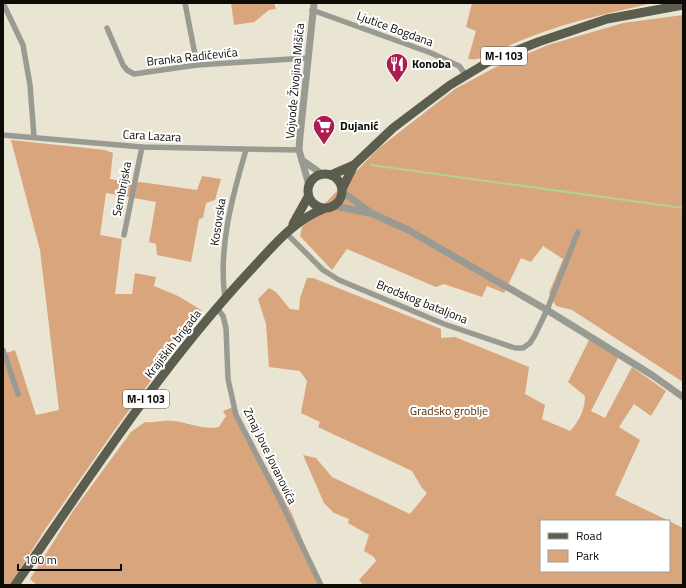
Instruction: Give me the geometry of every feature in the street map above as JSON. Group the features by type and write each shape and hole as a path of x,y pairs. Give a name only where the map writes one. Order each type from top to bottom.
{"main road":[{"name":"M-I 103","path":"322,174 331,175 354,165 393,128 466,75 490,61 545,39 607,20 683,5"},
{"name":"M-I 103","path":"323,209 335,206 342,197 342,190 354,165"},
{"path":"309,185 313,178 322,174"},
{"path":"331,175 339,180 342,190"},
{"name":"M-I 103","path":"308,197 309,185"},
{"name":"Krajiških brigada","path":"293,226 308,197"},
{"path":"308,197 316,206 323,209"},
{"name":"Krajiških brigada","path":"15,585 102,457 181,350 225,298 293,226 323,209"}],"street":[{"path":"3,3 23,45 30,85 34,137"},
{"path":"185,3 197,65"},
{"name":"Ljutice Bogdana","path":"313,7 431,53 459,66 466,75"},
{"name":"Vojvode Živojina Mišića","path":"309,185 299,150 313,7"},
{"name":"Branka Radičevića","path":"107,28 124,65 127,70 134,74 197,65 307,58"},
{"name":"Cara Lazara","path":"3,135 142,147 299,150"},
{"name":"Sembrijska","path":"124,235 142,147"},
{"name":"Kosovska","path":"225,298 224,253 227,228 232,198 246,150"},
{"path":"302,160 322,174"},
{"path":"342,190 371,213"},
{"path":"335,206 371,213 408,230 547,310 652,375 683,397"},
{"name":"Brodskog bataljona","path":"286,233 323,270 339,280 444,324 508,347 522,348 530,343 547,310 578,232"},
{"name":"Zmaj Jove Jovanovića","path":"217,308 223,316 226,328 228,379 236,415 277,494 321,585"},
{"path":"3,350 18,394"}],"green space":[{"path":"231,3 274,3 276,9 269,10 254,22 234,25"},
{"path":"472,3 653,3 561,26 508,46 489,56 478,59 468,59 476,31 466,27"},
{"path":"683,15 683,382 572,310 556,306 549,293 563,259 543,246 531,262 521,258 504,293 487,286 482,297 444,284 436,287 347,249 332,270 300,236 302,227 379,148 455,89 496,67 548,45 623,23"},
{"path":"11,140 105,150 113,153 110,179 197,190 202,176 221,179 215,200 206,203 203,218 199,219 191,262 157,255 156,244 149,242 156,202 106,193 100,235 122,239 115,294 132,294 135,273 156,277 154,286 178,296 201,310 200,319 184,336 116,428 46,528 10,585 3,585 3,354 15,350 36,415 59,410 40,250"},
{"name":"Gradsko groblje","path":"307,278 313,278 441,329 441,338 455,337 529,367 525,394 545,405 542,419 570,431 581,415 585,396 568,382 592,334 618,358 591,411 605,418 632,367 666,391 651,416 634,404 619,427 640,440 615,495 667,520 540,520 540,572 670,572 670,522 683,528 683,585 363,585 359,580 376,561 374,557 364,551 369,535 348,523 349,519 334,513 324,503 303,455 316,458 332,477 410,514 427,493 422,488 412,471 318,427 320,422 301,413 307,381 300,371 269,367 266,324 258,299 269,288 276,292 290,309 299,310 300,298"},
{"path":"233,407 292,514 321,585 37,585 30,579 73,511 131,432 145,422 162,421 171,421 212,428 219,427 226,416 223,411"}],"waterway":[{"path":"371,165 683,208"}],"place":[{"name":"Konoba","path":"397,84"},
{"name":"Dujanić","path":"324,146"}]}
